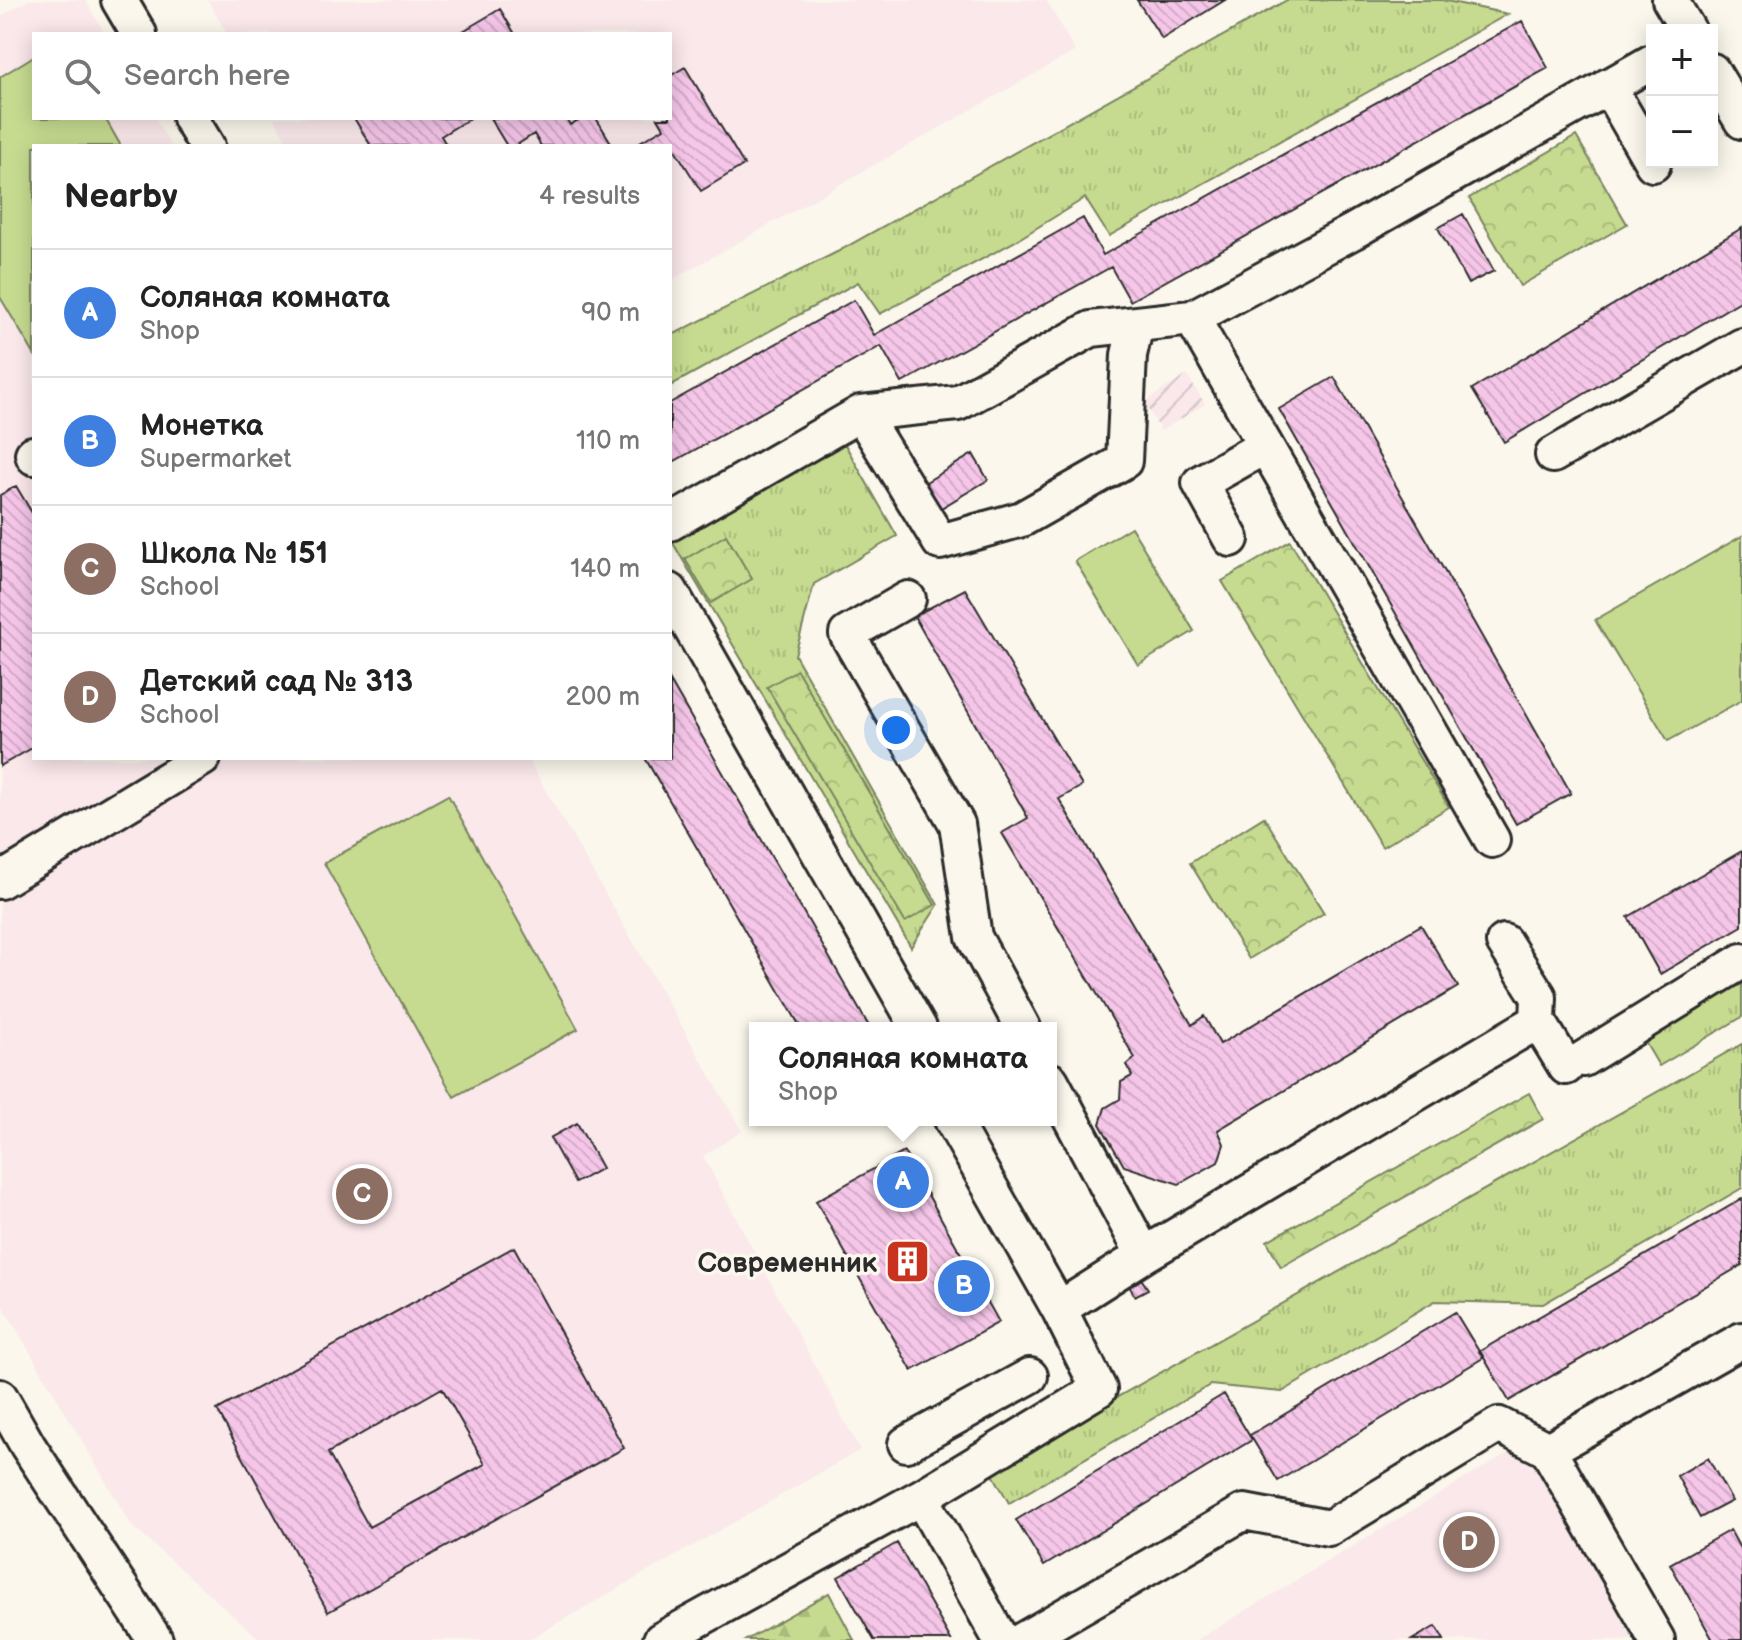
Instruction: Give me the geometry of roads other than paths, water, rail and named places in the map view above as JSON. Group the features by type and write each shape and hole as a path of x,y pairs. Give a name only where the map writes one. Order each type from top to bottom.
{"street":[{"path":"119,0 138,32"},
{"path":"1670,0 1684,24"},
{"path":"672,522 861,413 958,403 1091,329 1192,318 1366,225 1646,65"},
{"path":"1718,81 1742,121"},
{"path":"1608,86 1646,152"},
{"path":"191,120 206,144"},
{"path":"1192,318 1492,840"},
{"path":"861,413 940,542 1022,519 1124,461 1129,355 1136,324"},
{"path":"1553,455 1742,346"},
{"path":"1231,539 1200,483 1265,446"},
{"path":"672,595 916,1022"},
{"path":"908,599 847,634 957,824 974,937 1020,1022"},
{"path":"0,881 200,760"},
{"path":"1504,942 1539,997 1538,1021 1574,1063 1742,961"},
{"path":"1059,1309 1144,1255 1538,1021"},
{"path":"1057,1092 1144,1255"},
{"path":"661,1640 921,1497 1099,1389 1059,1309 955,1126"},
{"path":"1548,1450 1742,1340"},
{"path":"906,1444 1030,1376"},
{"path":"0,1397 28,1446 155,1640"},
{"path":"1023,1640 1063,1631 1244,1512 1329,1528 1499,1425 1548,1450 1657,1640"},
{"path":"921,1497 1001,1640"}],"place":[{"name":"Соляная комната","path":"903,1182"},
{"name":"Школа № 151","path":"362,1194"},
{"name":"Современник","path":"908,1262"},
{"name":"Монетка","path":"964,1286"},
{"name":"Детский сад № 313","path":"1469,1542"}]}
